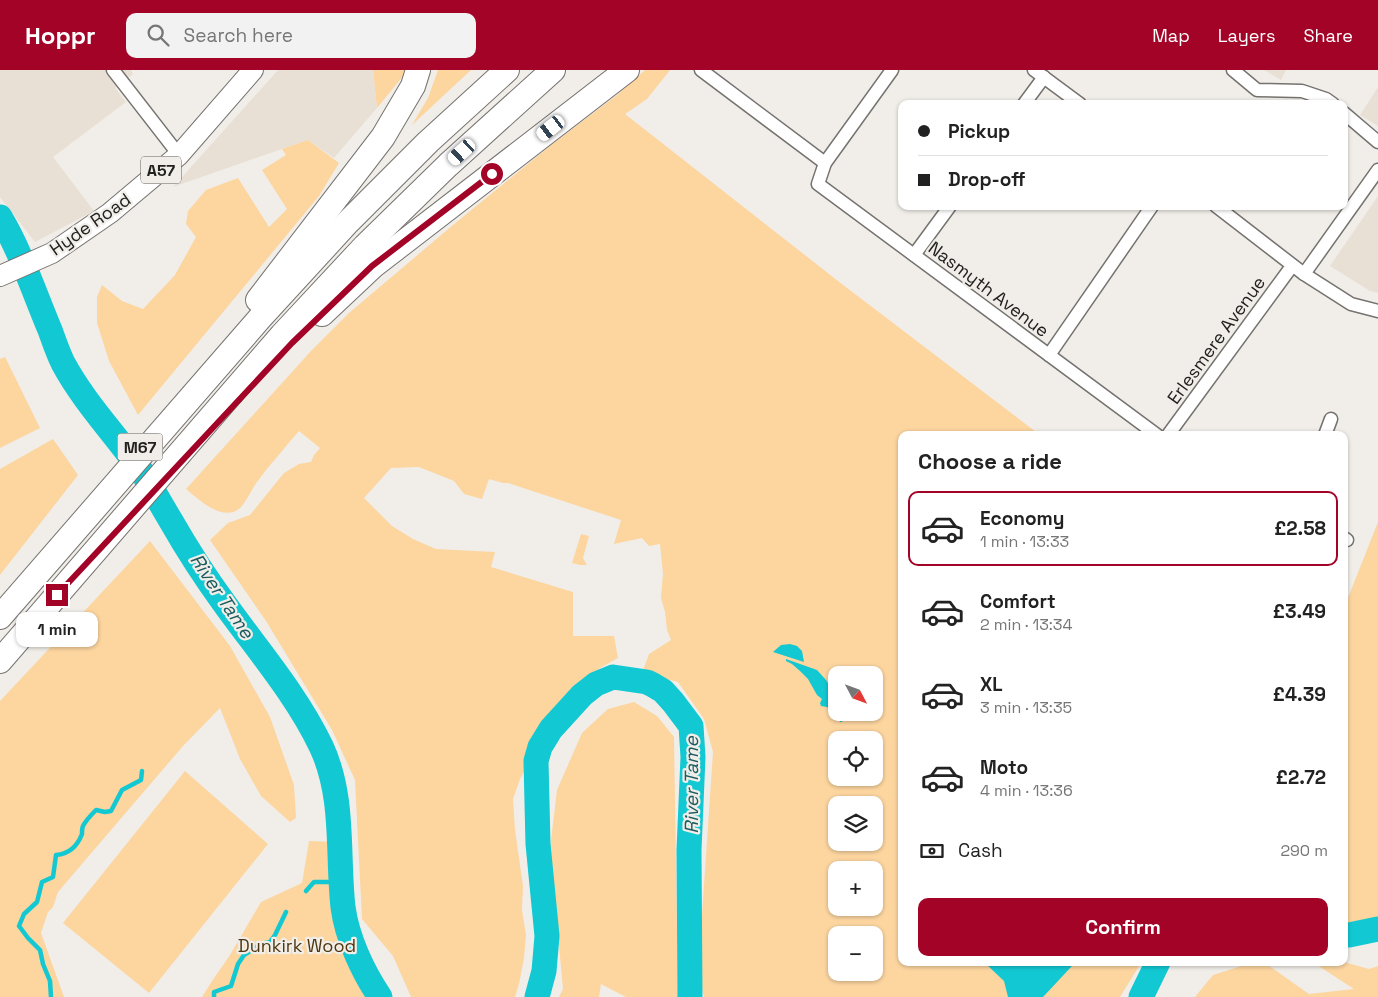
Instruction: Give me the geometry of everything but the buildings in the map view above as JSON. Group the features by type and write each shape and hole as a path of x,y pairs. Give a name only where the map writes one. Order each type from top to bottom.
{"highway":[{"name":"M67","path":"0,618 256,313 384,137 413,86 418,70"},
{"name":"M67","path":"256,313 428,142 507,70"},
{"name":"M67","path":"0,661 287,339 366,246 448,165 553,70"},
{"name":"M67","path":"287,339 372,266 627,70"}],"main road":[{"name":"Hyde Road","path":"0,276 52,252 110,214 179,155 246,73"}],"street":[{"path":"113,70 179,155"},
{"path":"701,70 825,163 892,70"},
{"path":"1233,70 1257,90 1302,91 1328,100"},
{"path":"1026,100 1039,74 1075,100"},
{"path":"1348,116 1378,142"},
{"name":"Nasmyth Avenue","path":"825,163 818,184 1152,431"},
{"path":"1304,274 1378,170"},
{"path":"914,255 947,210"},
{"path":"1049,355 1149,210"},
{"path":"1221,210 1304,274 1351,304 1378,311"},
{"name":"Erlesmere Avenue","path":"1171,431 1292,266"},
{"path":"1326,431 1331,419"}],"shaded area":[{"path":"0,70 131,70 133,74 115,88 126,102 53,157 94,211 35,242 0,197"},
{"path":"278,70 373,70 377,108 334,158 308,140 173,187"},
{"path":"1264,70 1286,70 1281,80"},
{"path":"1378,87 1378,126 1360,115"},
{"path":"1378,196 1378,293 1370,291 1330,266"}],"green space":[{"path":"373,70 405,70 404,75 377,108"},
{"path":"438,70 471,70 412,125 428,98"},
{"path":"645,70 670,70 647,99 625,114 838,281 1035,431 898,431 898,966 1139,966 1120,997 704,997 698,974 713,752 704,719 678,682 642,673 649,654 671,640 667,630 661,598 663,574 660,544 649,546 642,538 614,544 621,520 508,483 489,479 482,499 464,494 454,481 419,467 391,468 364,498 392,526 413,539 436,549 495,552 491,567 573,592 573,636 614,636 618,658 600,668 583,681 551,719 520,779 513,799 515,830 523,886 522,910 526,935 524,958 515,997 411,997 393,956 362,919 355,780 332,730 266,621 210,540 228,523 250,515 284,473 299,464 311,462 320,448 299,431 262,475 240,508 233,512 226,513 211,508 186,489 311,351 349,313 550,146 617,95"},
{"path":"308,140 339,163 319,196 138,415 109,361 97,323 97,297 102,285 122,301 143,309 175,275 196,237 186,224 188,211 206,190 238,178 269,227 287,209 262,170 286,155 282,149"},
{"path":"5,357 40,428 0,448 0,359"},
{"path":"53,439 78,475 0,575 0,469"},
{"path":"1378,522 1378,929 1349,935 1348,935 1348,598"},
{"path":"581,534 589,536 583,558 587,565 572,563"},
{"path":"150,541 230,646 270,717 294,785 296,818 290,822 261,796 240,759 220,708 183,746 58,892 53,907 48,912 41,933 64,997 0,997 0,701"},
{"path":"634,702 657,716 674,737 678,997 626,997 601,984 599,997 559,997 563,989 550,849 557,790 582,733 608,709"},
{"path":"185,771 268,844 149,993 63,923"},
{"name":"Dunkirk Wood","path":"309,841 340,842 341,891 348,931 368,977 380,997 202,997 230,955 261,902 302,883"},
{"path":"1348,963 1369,969 1378,966 1378,997 1195,997 1213,975 1241,966 1269,966 1309,994 1354,989 1319,966 1348,966"}],"water":[{"path":"790,644 797,646 802,651 804,662 773,652 781,645"},
{"path":"786,659 817,670 826,680 828,683 828,708 821,706 822,699 817,695 808,679"},
{"path":"988,966 1072,966 1043,997 1008,997 1004,981"}],"waterway":[{"name":"River Tame","path":"0,217 21,258 59,355 72,378 144,475 196,563 276,672 300,708 321,746 329,765 337,805 341,887 345,919 357,954 380,997"},
{"name":"River Tame","path":"537,997 544,971 547,936 538,844 536,761 540,747 551,729 582,695 596,684 613,677 647,682 663,691 691,726 693,757 689,850 690,997"},
{"path":"51,997 50,981 40,950 19,926 24,914 37,902 42,882 53,877 56,855 69,851 78,843 84,824 96,810 111,811 122,790 141,780 142,771"},
{"path":"306,891 314,882 341,882"},
{"path":"214,997 214,992 231,986 238,964 244,955 261,944 270,942 286,912"},
{"name":"River Tame","path":"1348,935 1378,929"},
{"name":"River Tame","path":"1141,997 1156,966"}],"route":[{"path":"57,595 292,343 372,266 492,174"}]}
